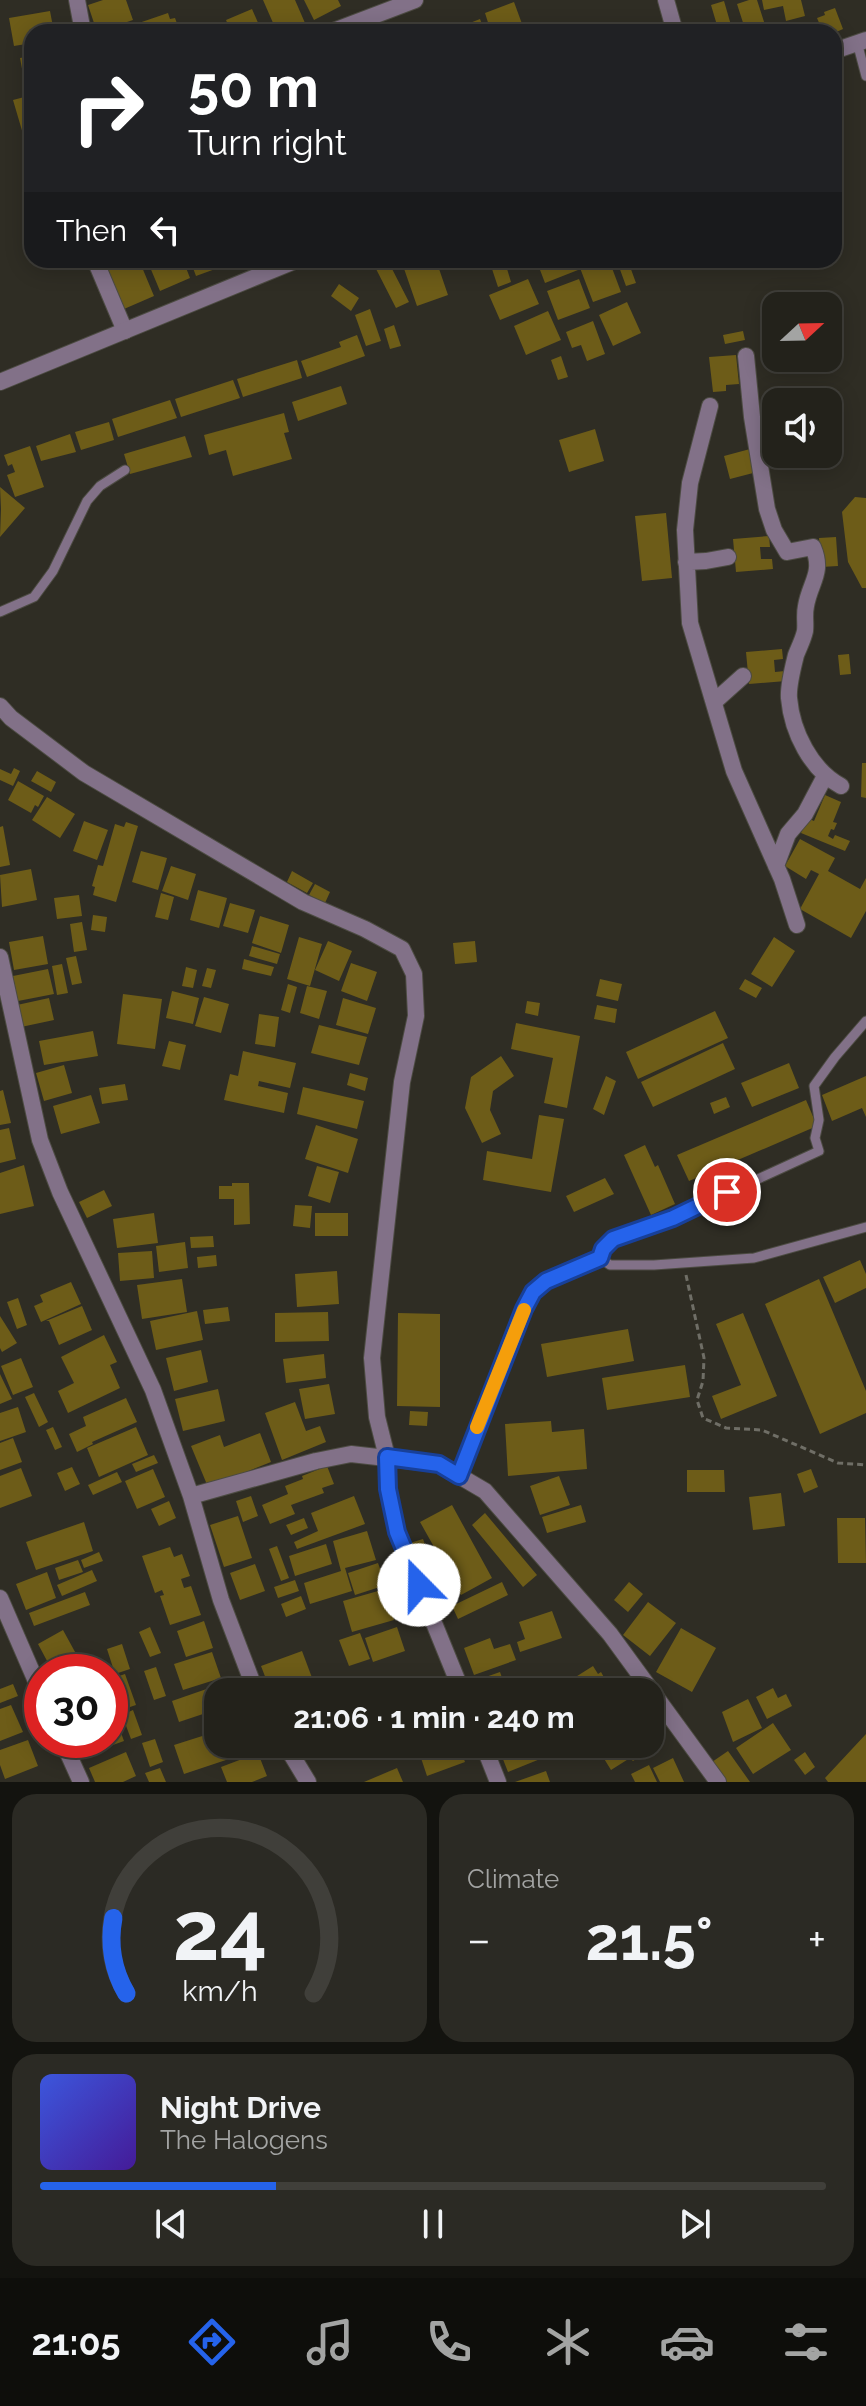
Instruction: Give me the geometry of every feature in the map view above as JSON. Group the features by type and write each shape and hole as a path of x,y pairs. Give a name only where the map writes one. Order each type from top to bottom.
{"street":[{"path":"77,0 82,24"},
{"path":"352,24 415,0"},
{"path":"666,0 673,24"},
{"path":"842,48 862,41"},
{"path":"98,268 125,331"},
{"path":"0,382 278,268"},
{"path":"746,356 752,417 767,509 774,530 787,552 813,547 819,561 816,581 805,608 805,631 796,654 789,697 802,742 813,762 825,776 841,786"},
{"path":"710,406 690,483 685,530 690,623 734,771 776,866 797,925"},
{"path":"686,562 728,557"},
{"path":"714,702 743,676"},
{"path":"4,717 84,773 303,902 402,949 414,974 416,1016 402,1082 372,1358 377,1417 387,1457 388,1489 397,1532 456,1678"},
{"path":"776,866 788,834 805,814 825,776"},
{"path":"0,957 40,1140 60,1192 153,1390 191,1496 221,1600 251,1678"},
{"path":"191,1496 351,1454 439,1464 485,1491 610,1634 718,1782"},
{"path":"0,1598 24,1654"},
{"path":"70,1758 81,1782"},
{"path":"293,1758 308,1782"},
{"path":"489,1758 498,1782"}],"lane":[{"path":"862,41 866,76"},
{"path":"0,612 34,597 53,571 87,501 100,486 125,470"},
{"path":"459,1476 533,1292 546,1281 600,1258 603,1249 613,1239 673,1218 819,1151 815,1138 819,1120 814,1086 866,1021"},
{"path":"600,1258 610,1265 754,1258 866,1227"}],"path":[{"path":"683,1263 704,1358 703,1381 697,1400 703,1418 726,1428 762,1430 838,1463 866,1465"}],"building":[{"path":"103,0 126,0 133,20 121,24 94,24 88,5"},
{"path":"263,0 295,0 305,23 274,24"},
{"path":"304,0 338,0 341,6 314,20"},
{"path":"757,0 765,24 743,24 737,4"},
{"path":"762,0 801,0 805,16 786,21 783,6 764,10"},
{"path":"724,1 731,24 717,24 711,5"},
{"path":"514,2 522,24 488,24 485,13"},
{"path":"835,8 841,24 820,24 817,18 825,15 824,12"},
{"path":"252,9 259,24 228,24 226,20"},
{"path":"50,11 52,24 24,24 24,44 14,46 9,18"},
{"path":"168,13 177,24 136,24"},
{"path":"24,57 24,80 20,58"},
{"path":"24,97 24,134 23,134 13,100"},
{"path":"107,268 142,268 154,296 124,309 119,295 114,297"},
{"path":"150,268 186,268 190,278 160,291"},
{"path":"193,268 218,268 196,276"},
{"path":"376,268 392,268 409,302 396,308"},
{"path":"404,268 439,268 448,295 417,306"},
{"path":"492,268 507,268 511,282 498,287"},
{"path":"539,268 578,270 545,283"},
{"path":"580,268 612,268 621,292 593,302"},
{"path":"619,268 631,268 636,283 626,286"},
{"path":"528,279 539,304 500,320 489,295"},
{"path":"579,279 590,308 558,320 547,291"},
{"path":"339,284 359,298 351,311 331,296"},
{"path":"627,302 641,333 613,346 599,315"},
{"path":"370,309 381,341 366,346 355,315"},
{"path":"548,311 561,340 526,355 514,326"},
{"path":"593,321 605,354 587,361 581,345 572,348 566,332"},
{"path":"394,325 401,346 390,349 384,329"},
{"path":"743,331 745,340 725,344 723,335"},
{"path":"357,335 365,356 307,377 301,361 341,347 339,342"},
{"path":"736,355 739,384 726,385 726,391 713,392 709,357"},
{"path":"561,356 568,377 558,380 551,360"},
{"path":"297,360 302,378 243,397 237,379"},
{"path":"233,380 240,398 181,417 175,399"},
{"path":"341,386 347,404 298,421 292,402"},
{"path":"170,400 177,418 118,437 112,419"},
{"path":"284,413 289,432 284,433 292,459 233,476 226,450 209,455 204,435"},
{"path":"109,422 114,440 81,450 75,432"},
{"path":"595,429 604,461 569,472 559,440"},
{"path":"70,434 76,452 41,461 36,446"},
{"path":"185,436 192,457 130,474 124,454"},
{"path":"30,446 44,487 15,497 7,475 15,472 12,464 8,466 4,455"},
{"path":"750,449 757,472 730,479 724,456"},
{"path":"0,487 25,508 0,537 1,509"},
{"path":"855,497 866,498 866,588 862,588 848,562 842,512"},
{"path":"666,513 672,578 642,581 635,516"},
{"path":"769,536 770,547 760,547 761,559 772,559 773,569 736,572 733,539"},
{"path":"836,537 838,566 821,567 819,538"},
{"path":"782,649 783,659 774,660 775,672 785,671 786,681 749,684 746,652"},
{"path":"849,654 851,674 840,675 838,655"},
{"path":"862,763 866,763 866,798 861,797"},
{"path":"14,768 20,771 13,786 0,780 0,769 11,774"},
{"path":"37,771 56,782 51,792 31,781"},
{"path":"18,781 44,796 31,813 8,800"},
{"path":"825,795 841,802 833,822 837,823 828,836 833,839 835,835 850,841 845,851 801,833 807,818 814,821"},
{"path":"47,797 75,814 60,838 32,820"},
{"path":"84,821 108,830 97,860 73,851"},
{"path":"126,822 138,826 116,902 93,895 95,887 92,886 98,865 103,866 115,824 124,827"},
{"path":"3,826 10,865 0,867 0,827"},
{"path":"800,839 835,858 828,871 860,889 866,878 866,911 851,938 800,909 819,874 811,870 806,879 785,866"},
{"path":"141,851 167,858 158,890 132,882"},
{"path":"171,866 196,874 188,900 162,891"},
{"path":"31,869 37,900 2,907 0,875"},
{"path":"292,871 313,883 307,893 287,882"},
{"path":"315,884 330,892 325,903 309,895"},
{"path":"198,890 227,898 219,928 190,920"},
{"path":"161,893 174,897 168,920 155,917"},
{"path":"79,895 82,916 57,919 54,898"},
{"path":"230,903 255,910 248,933 223,926"},
{"path":"93,915 107,917 105,932 91,930"},
{"path":"260,916 289,925 281,953 252,943"},
{"path":"82,922 87,950 74,952 70,924"},
{"path":"43,936 48,964 14,970 9,942"},
{"path":"299,937 322,944 310,986 287,979"},
{"path":"774,937 795,951 772,987 751,974"},
{"path":"328,941 352,951 339,981 315,970"},
{"path":"475,941 477,962 455,964 453,943"},
{"path":"252,946 280,954 277,964 249,956"},
{"path":"76,956 82,983 72,985 66,958"},
{"path":"244,959 274,967 271,976 242,969"},
{"path":"351,963 377,972 367,1001 341,991"},
{"path":"62,964 68,993 57,995 52,966"},
{"path":"186,967 197,970 193,988 182,986"},
{"path":"207,968 216,970 211,988 202,986"},
{"path":"48,969 54,994 18,1001 13,976"},
{"path":"600,979 622,984 618,1001 596,996"},
{"path":"745,979 762,988 756,998 739,989"},
{"path":"288,984 297,987 290,1013 281,1010"},
{"path":"307,986 327,991 319,1019 300,1013"},
{"path":"172,991 199,998 193,1024 166,1018"},
{"path":"123,994 162,999 155,1049 117,1044"},
{"path":"204,997 229,1004 221,1033 195,1026"},
{"path":"49,998 54,1020 21,1027 17,1005"},
{"path":"343,998 376,1008 368,1034 336,1025"},
{"path":"527,1001 540,1003 538,1016 525,1013"},
{"path":"597,1005 617,1009 615,1023 594,1019"},
{"path":"715,1011 728,1038 638,1079 626,1052"},
{"path":"259,1014 279,1017 275,1047 255,1044"},
{"path":"516,1023 580,1036 567,1108 544,1103 553,1058 511,1049"},
{"path":"319,1025 367,1037 359,1065 311,1053"},
{"path":"93,1031 98,1056 44,1065 39,1041"},
{"path":"169,1041 186,1045 180,1070 162,1066"},
{"path":"723,1043 735,1069 653,1107 641,1082"},
{"path":"243,1051 296,1063 290,1088 259,1081 258,1086 288,1093 284,1113 224,1100 230,1074 238,1076"},
{"path":"501,1056 514,1076 493,1091 490,1110 501,1134 482,1143 465,1108 471,1077"},
{"path":"789,1063 799,1088 752,1107 741,1083"},
{"path":"64,1065 72,1093 44,1101 36,1073"},
{"path":"350,1073 368,1078 365,1091 347,1085"},
{"path":"606,1076 616,1081 604,1115 593,1109"},
{"path":"866,1076 866,1117 862,1108 832,1121 822,1095"},
{"path":"125,1084 128,1100 102,1104 99,1088"},
{"path":"303,1087 364,1101 357,1129 297,1114"},
{"path":"3,1090 11,1123 0,1125 0,1091"},
{"path":"91,1095 100,1123 61,1134 53,1106"},
{"path":"726,1097 730,1107 714,1114 710,1103"},
{"path":"806,1100 817,1126 689,1181 677,1155"},
{"path":"539,1115 564,1119 551,1192 483,1180 487,1151 532,1159"},
{"path":"316,1125 358,1139 348,1173 305,1159"},
{"path":"9,1128 16,1159 0,1163 0,1130"},
{"path":"645,1145 655,1167 658,1165 675,1204 651,1215 624,1155"},
{"path":"24,1165 34,1206 0,1214 0,1173"},
{"path":"317,1166 339,1172 330,1203 308,1196"},
{"path":"605,1178 614,1194 574,1212 566,1196"},
{"path":"232,1183 249,1183 250,1224 234,1225 234,1199 219,1199 219,1186 232,1186"},
{"path":"104,1190 112,1206 87,1218 79,1202"},
{"path":"295,1205 312,1206 310,1228 293,1226"},
{"path":"154,1213 158,1243 117,1248 113,1219"},
{"path":"315,1213 348,1213 348,1236 315,1236"},
{"path":"213,1236 214,1247 191,1248 190,1237"},
{"path":"185,1242 188,1268 159,1272 156,1246"},
{"path":"152,1251 154,1278 120,1281 118,1253"},
{"path":"216,1255 217,1266 198,1268 197,1257"},
{"path":"860,1260 866,1274 866,1288 835,1303 823,1277"},
{"path":"337,1271 339,1304 297,1307 295,1274"},
{"path":"182,1279 187,1312 142,1319 137,1285"},
{"path":"819,1279 866,1391 866,1413 820,1434 765,1304"},
{"path":"71,1282 81,1304 41,1322 34,1306 43,1302 40,1295"},
{"path":"18,1298 27,1325 17,1329 7,1302"},
{"path":"82,1306 92,1330 59,1345 49,1321 46,1321"},
{"path":"228,1307 230,1321 205,1324 203,1310"},
{"path":"197,1311 203,1340 156,1350 150,1321"},
{"path":"328,1312 329,1341 275,1342 275,1313"},
{"path":"398,1313 440,1314 440,1407 397,1406"},
{"path":"743,1313 777,1396 721,1419 712,1396 741,1385 716,1324"},
{"path":"0,1316 17,1343 2,1352 0,1348"},
{"path":"628,1329 634,1361 547,1377 541,1344"},
{"path":"104,1335 117,1362 110,1365 120,1388 68,1413 58,1391 74,1383 61,1357"},
{"path":"201,1350 208,1382 174,1391 166,1358"},
{"path":"324,1354 326,1378 286,1383 283,1359"},
{"path":"21,1358 33,1387 13,1395 1,1366"},
{"path":"685,1365 690,1397 607,1410 602,1378"},
{"path":"0,1374 12,1399 0,1404"},
{"path":"329,1384 335,1414 305,1419 299,1389"},
{"path":"218,1389 225,1421 183,1431 175,1399"},
{"path":"34,1393 48,1422 39,1427 25,1397"},
{"path":"126,1398 137,1422 77,1452 69,1434 86,1426 83,1417"},
{"path":"295,1402 306,1431 320,1426 326,1442 282,1460 265,1413"},
{"path":"18,1407 26,1432 0,1441 0,1413"},
{"path":"410,1411 428,1412 427,1426 409,1425"},
{"path":"551,1421 552,1432 584,1429 587,1469 508,1476 505,1424"},
{"path":"53,1427 62,1447 55,1450 46,1430"},
{"path":"136,1427 148,1455 99,1477 87,1448"},
{"path":"260,1433 271,1462 208,1487 191,1446 220,1435 224,1447"},
{"path":"13,1438 22,1462 0,1470 0,1443"},
{"path":"154,1455 158,1463 136,1472 132,1464"},
{"path":"327,1466 334,1484 322,1488 324,1493 291,1505 295,1514 270,1524 262,1505 288,1494 285,1486"},
{"path":"72,1467 80,1484 65,1491 57,1473"},
{"path":"21,1468 32,1496 0,1508 0,1476"},
{"path":"153,1469 165,1497 137,1509 125,1481"},
{"path":"811,1469 818,1487 804,1493 797,1474"},
{"path":"687,1470 724,1470 725,1492 687,1492"},
{"path":"117,1472 122,1482 93,1495 88,1485"},
{"path":"559,1476 570,1505 540,1515 530,1486"},
{"path":"781,1493 785,1526 753,1530 749,1497"},
{"path":"251,1496 258,1516 243,1522 236,1501"},
{"path":"354,1496 365,1524 297,1549 294,1542 318,1531 311,1513"},
{"path":"169,1501 176,1518 159,1526 151,1509"},
{"path":"452,1505 492,1578 461,1595 420,1522"},
{"path":"581,1505 586,1522 547,1533 542,1517"},
{"path":"485,1513 537,1575 523,1587 472,1525"},
{"path":"238,1516 252,1558 224,1567 210,1525"},
{"path":"304,1518 308,1528 291,1535 286,1525"},
{"path":"837,1518 865,1518 866,1563 838,1563"},
{"path":"84,1522 93,1551 36,1570 26,1542"},
{"path":"367,1531 376,1560 345,1568 352,1591 310,1604 304,1583 341,1571 333,1541"},
{"path":"423,1539 449,1609 436,1613 410,1543"},
{"path":"326,1544 332,1564 295,1576 289,1556"},
{"path":"277,1546 289,1578 281,1581 269,1549"},
{"path":"170,1547 174,1557 182,1554 190,1576 181,1579 184,1588 191,1586 201,1615 170,1625 160,1596 164,1595 162,1590 155,1593 142,1556"},
{"path":"99,1552 103,1561 84,1568 81,1560"},
{"path":"78,1560 83,1572 59,1580 55,1568"},
{"path":"378,1563 386,1585 355,1595 348,1573"},
{"path":"255,1564 265,1591 240,1600 230,1573"},
{"path":"92,1570 97,1581 62,1596 57,1585"},
{"path":"47,1572 56,1598 26,1610 16,1584"},
{"path":"295,1580 299,1591 278,1598 274,1587"},
{"path":"502,1582 508,1595 458,1619 452,1606"},
{"path":"629,1582 643,1594 628,1612 614,1600"},
{"path":"385,1589 394,1620 352,1632 343,1601"},
{"path":"85,1592 90,1605 34,1626 29,1613"},
{"path":"301,1596 306,1609 286,1617 281,1604"},
{"path":"648,1602 676,1623 650,1656 623,1635"},
{"path":"552,1611 562,1638 520,1652 517,1642 525,1639 519,1622"},
{"path":"204,1621 213,1648 186,1657 177,1631"},
{"path":"150,1627 161,1653 150,1657 139,1632"},
{"path":"397,1627 405,1651 373,1662 365,1638"},
{"path":"681,1628 716,1648 692,1692 656,1672"},
{"path":"63,1630 76,1654 43,1654 38,1644"},
{"path":"360,1633 370,1659 349,1666 339,1640"},
{"path":"490,1638 494,1649 510,1644 516,1660 474,1675 464,1648"},
{"path":"122,1644 125,1654 109,1654 107,1649"},
{"path":"302,1651 312,1678 266,1678 261,1666"},
{"path":"212,1652 221,1678 204,1678 204,1683 183,1690 174,1664"},
{"path":"593,1666 604,1678 574,1678"},
{"path":"156,1667 166,1696 154,1700 144,1671"},
{"path":"500,1672 502,1678 483,1678"},
{"path":"128,1682 136,1705 128,1708"},
{"path":"13,1684 18,1696 0,1703 0,1689"},
{"path":"773,1688 778,1698 786,1694 792,1706 767,1719 756,1697"},
{"path":"204,1690 204,1714 179,1722 172,1701"},
{"path":"748,1699 762,1728 733,1742 722,1712"},
{"path":"11,1705 23,1732 0,1741 0,1709"},
{"path":"133,1710 142,1735 131,1739 128,1731 128,1712"},
{"path":"773,1723 791,1750 753,1774 736,1748"},
{"path":"866,1734 866,1782 828,1782 825,1778"},
{"path":"204,1735 204,1758 232,1758 184,1774 174,1745"},
{"path":"155,1739 163,1762 150,1767 142,1743"},
{"path":"24,1741 24,1758 35,1758 38,1766 5,1779 0,1765 0,1750"},
{"path":"728,1751 750,1782 726,1782 712,1762"},
{"path":"805,1752 815,1767 805,1775 794,1760"},
{"path":"128,1757 136,1776 123,1782 95,1782 89,1768 112,1758"},
{"path":"245,1758 260,1758 267,1776 252,1782 227,1782 221,1767"},
{"path":"421,1758 463,1758 465,1762 427,1776"},
{"path":"502,1758 543,1758 508,1772"},
{"path":"604,1758 630,1758 611,1770"},
{"path":"673,1758 684,1782 660,1782 653,1768"},
{"path":"649,1765 657,1782 635,1782 631,1774"},
{"path":"160,1768 166,1782 149,1782 145,1773"},
{"path":"397,1768 403,1782 364,1782"},
{"path":"546,1771 550,1782 515,1782"}],"slow traffic":[{"path":"477,1427 524,1310"}],"route":[{"path":"419,1585 397,1532 388,1489 387,1457 439,1464 459,1476 533,1292 546,1281 600,1258 603,1249 613,1239 673,1218 727,1192"}]}
